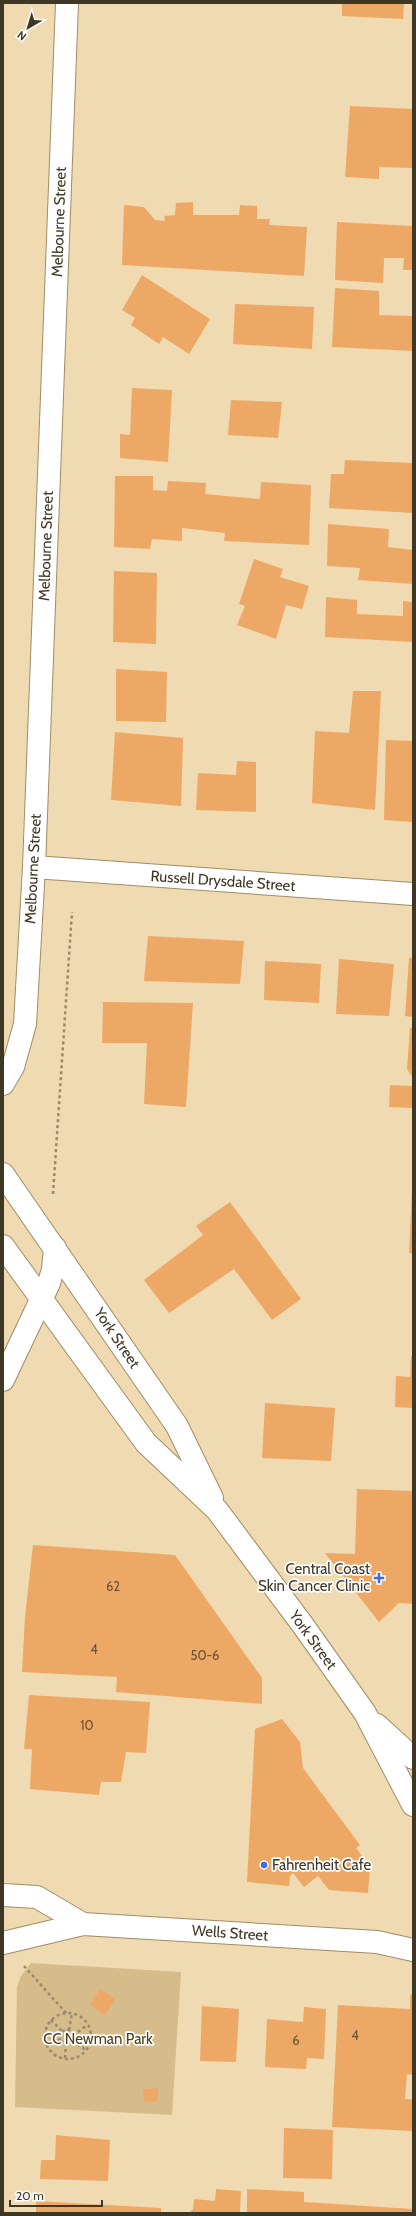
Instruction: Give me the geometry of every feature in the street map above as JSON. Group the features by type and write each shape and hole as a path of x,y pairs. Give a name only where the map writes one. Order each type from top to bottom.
{"main road":[{"name":"Melbourne Street","path":"3,1084 13,1067 25,1024 34,867 67,3"},
{"name":"Russell Drysdale Street","path":"34,867 413,894"},
{"name":"York Street","path":"3,1174 177,1426 217,1510"},
{"name":"York Street","path":"3,1246 146,1443 217,1510 365,1713 413,1805"},
{"path":"3,1380 42,1300 53,1269 55,1248"},
{"name":"York Street","path":"365,1713 413,1758"},
{"name":"Wells Street","path":"3,1895 37,1897 83,1924"},
{"name":"Wells Street","path":"3,1943 83,1924 377,1942 413,1950"},
{"name":"Wells Street","path":"377,1942 413,1937"}],"path":[{"path":"53,1194 72,912"},
{"path":"22,1963 66,2013"},
{"path":"66,2013 72,2013 79,2016 87,2025 91,2034 86,2050 77,2057 65,2058 54,2054 47,2045 45,2034 51,2020 66,2013"},
{"path":"69,2030 72,2013"},
{"path":"51,2020 62,2031"},
{"path":"72,2041 74,2035 87,2025"},
{"path":"62,2031 69,2030"},
{"path":"69,2030 74,2035"},
{"path":"61,2039 62,2031"},
{"path":"47,2045 61,2039"},
{"path":"61,2039 66,2043"},
{"path":"72,2041 86,2050"},
{"path":"66,2043 72,2041"},
{"path":"65,2058 66,2043"}],"green space":[{"name":"CC Newman Park","path":"31,1963 181,1972 172,2115 15,2107 17,1987 21,1976"}],"building":[{"path":"342,3 404,3 403,19 342,16"},
{"path":"350,106 413,109 413,168 379,167 379,179 345,177"},
{"path":"193,202 193,215 239,215 240,205 257,206 257,219 270,219 269,225 307,227 304,276 122,265 124,205 144,207 155,220 165,221 164,216 175,215 176,203"},
{"path":"337,222 413,226 413,270 403,270 404,258 384,258 383,283 335,280"},
{"path":"142,275 210,319 189,354 163,337 159,344 131,325 135,318 122,310"},
{"path":"335,288 379,291 379,315 412,316 413,313 413,351 332,347"},
{"path":"235,304 314,307 312,349 233,344"},
{"path":"132,388 172,390 168,462 120,458 120,434 130,435"},
{"path":"231,400 282,402 278,438 228,435"},
{"path":"345,460 413,463 413,513 329,508 331,474 344,474"},
{"path":"115,476 153,476 153,490 167,491 168,481 206,483 205,494 260,499 261,482 311,485 309,545 224,541 225,533 182,528 182,541 152,539 150,549 114,547"},
{"path":"328,524 389,529 388,547 413,550 413,584 358,580 360,568 327,566"},
{"path":"254,559 283,569 280,577 309,586 302,609 286,605 276,639 237,625 245,606 239,604"},
{"path":"114,571 157,573 156,644 113,642"},
{"path":"326,597 357,600 357,614 403,616 403,601 413,602 413,642 325,637"},
{"path":"116,669 167,672 166,722 116,721"},
{"path":"353,691 381,691 375,810 312,803 315,731 349,733"},
{"path":"115,732 183,738 181,806 111,800"},
{"path":"386,740 413,741 413,822 384,820"},
{"path":"237,761 256,762 256,812 196,810 198,773 236,775"},
{"path":"148,936 244,941 240,984 144,981"},
{"path":"409,958 413,958 413,1017 405,1016"},
{"path":"339,959 394,964 389,1016 336,1014"},
{"path":"265,961 321,964 319,1003 264,1000"},
{"path":"103,1002 193,1003 186,1107 144,1104 147,1043 102,1043"},
{"path":"410,1028 413,1028 413,1078 407,1069"},
{"path":"390,1085 413,1086 413,1108 389,1107"},
{"path":"412,1190 413,1253 409,1253"},
{"path":"230,1202 301,1299 272,1320 234,1269 169,1313 144,1280 203,1235 196,1226"},
{"path":"411,1356 413,1356 413,1408 395,1407 396,1376 410,1377"},
{"path":"265,1403 335,1408 331,1461 262,1458"},
{"name":"Central Coast Skin Cancer Clinic","path":"357,1489 413,1491 413,1604 399,1603 379,1622 325,1553 355,1554"},
{"path":"33,1545 175,1555 262,1678 262,1704 116,1692 117,1677 22,1672 25,1617"},
{"path":"29,1695 150,1702 146,1753 126,1752 121,1782 101,1782 99,1795 30,1789 32,1749 24,1749"},
{"path":"282,1719 300,1742 303,1768 360,1845 356,1848 370,1867 368,1893 329,1890 318,1876 304,1887 293,1873 290,1876 289,1886 247,1882 255,1729"},
{"path":"100,1989 115,1999 105,2015 90,2005"},
{"path":"413,1993 413,2075 407,2074 405,2099 413,2099 413,2131 332,2127 338,2005 410,2009 410,1996"},
{"path":"202,2006 239,2009 236,2062 200,2061"},
{"path":"304,2007 326,2009 324,2059 307,2058 306,2069 265,2067 267,2019 303,2022"},
{"path":"158,2088 158,2101 144,2102 143,2089"},
{"path":"284,2128 333,2130 332,2179 283,2178"},
{"path":"56,2135 110,2140 108,2181 40,2179 41,2160 55,2160"},
{"path":"216,2189 241,2191 240,2213 189,2213 193,2209 194,2199 215,2201"},
{"path":"247,2189 304,2192 304,2202 413,2209 413,2213 247,2213"},
{"path":"36,2201 161,2208 161,2213 36,2213"}],"place":[{"name":"Central Coast Skin Cancer Clinic","path":"379,1578"},
{"name":"Fahrenheit Cafe","path":"264,1865"}]}
